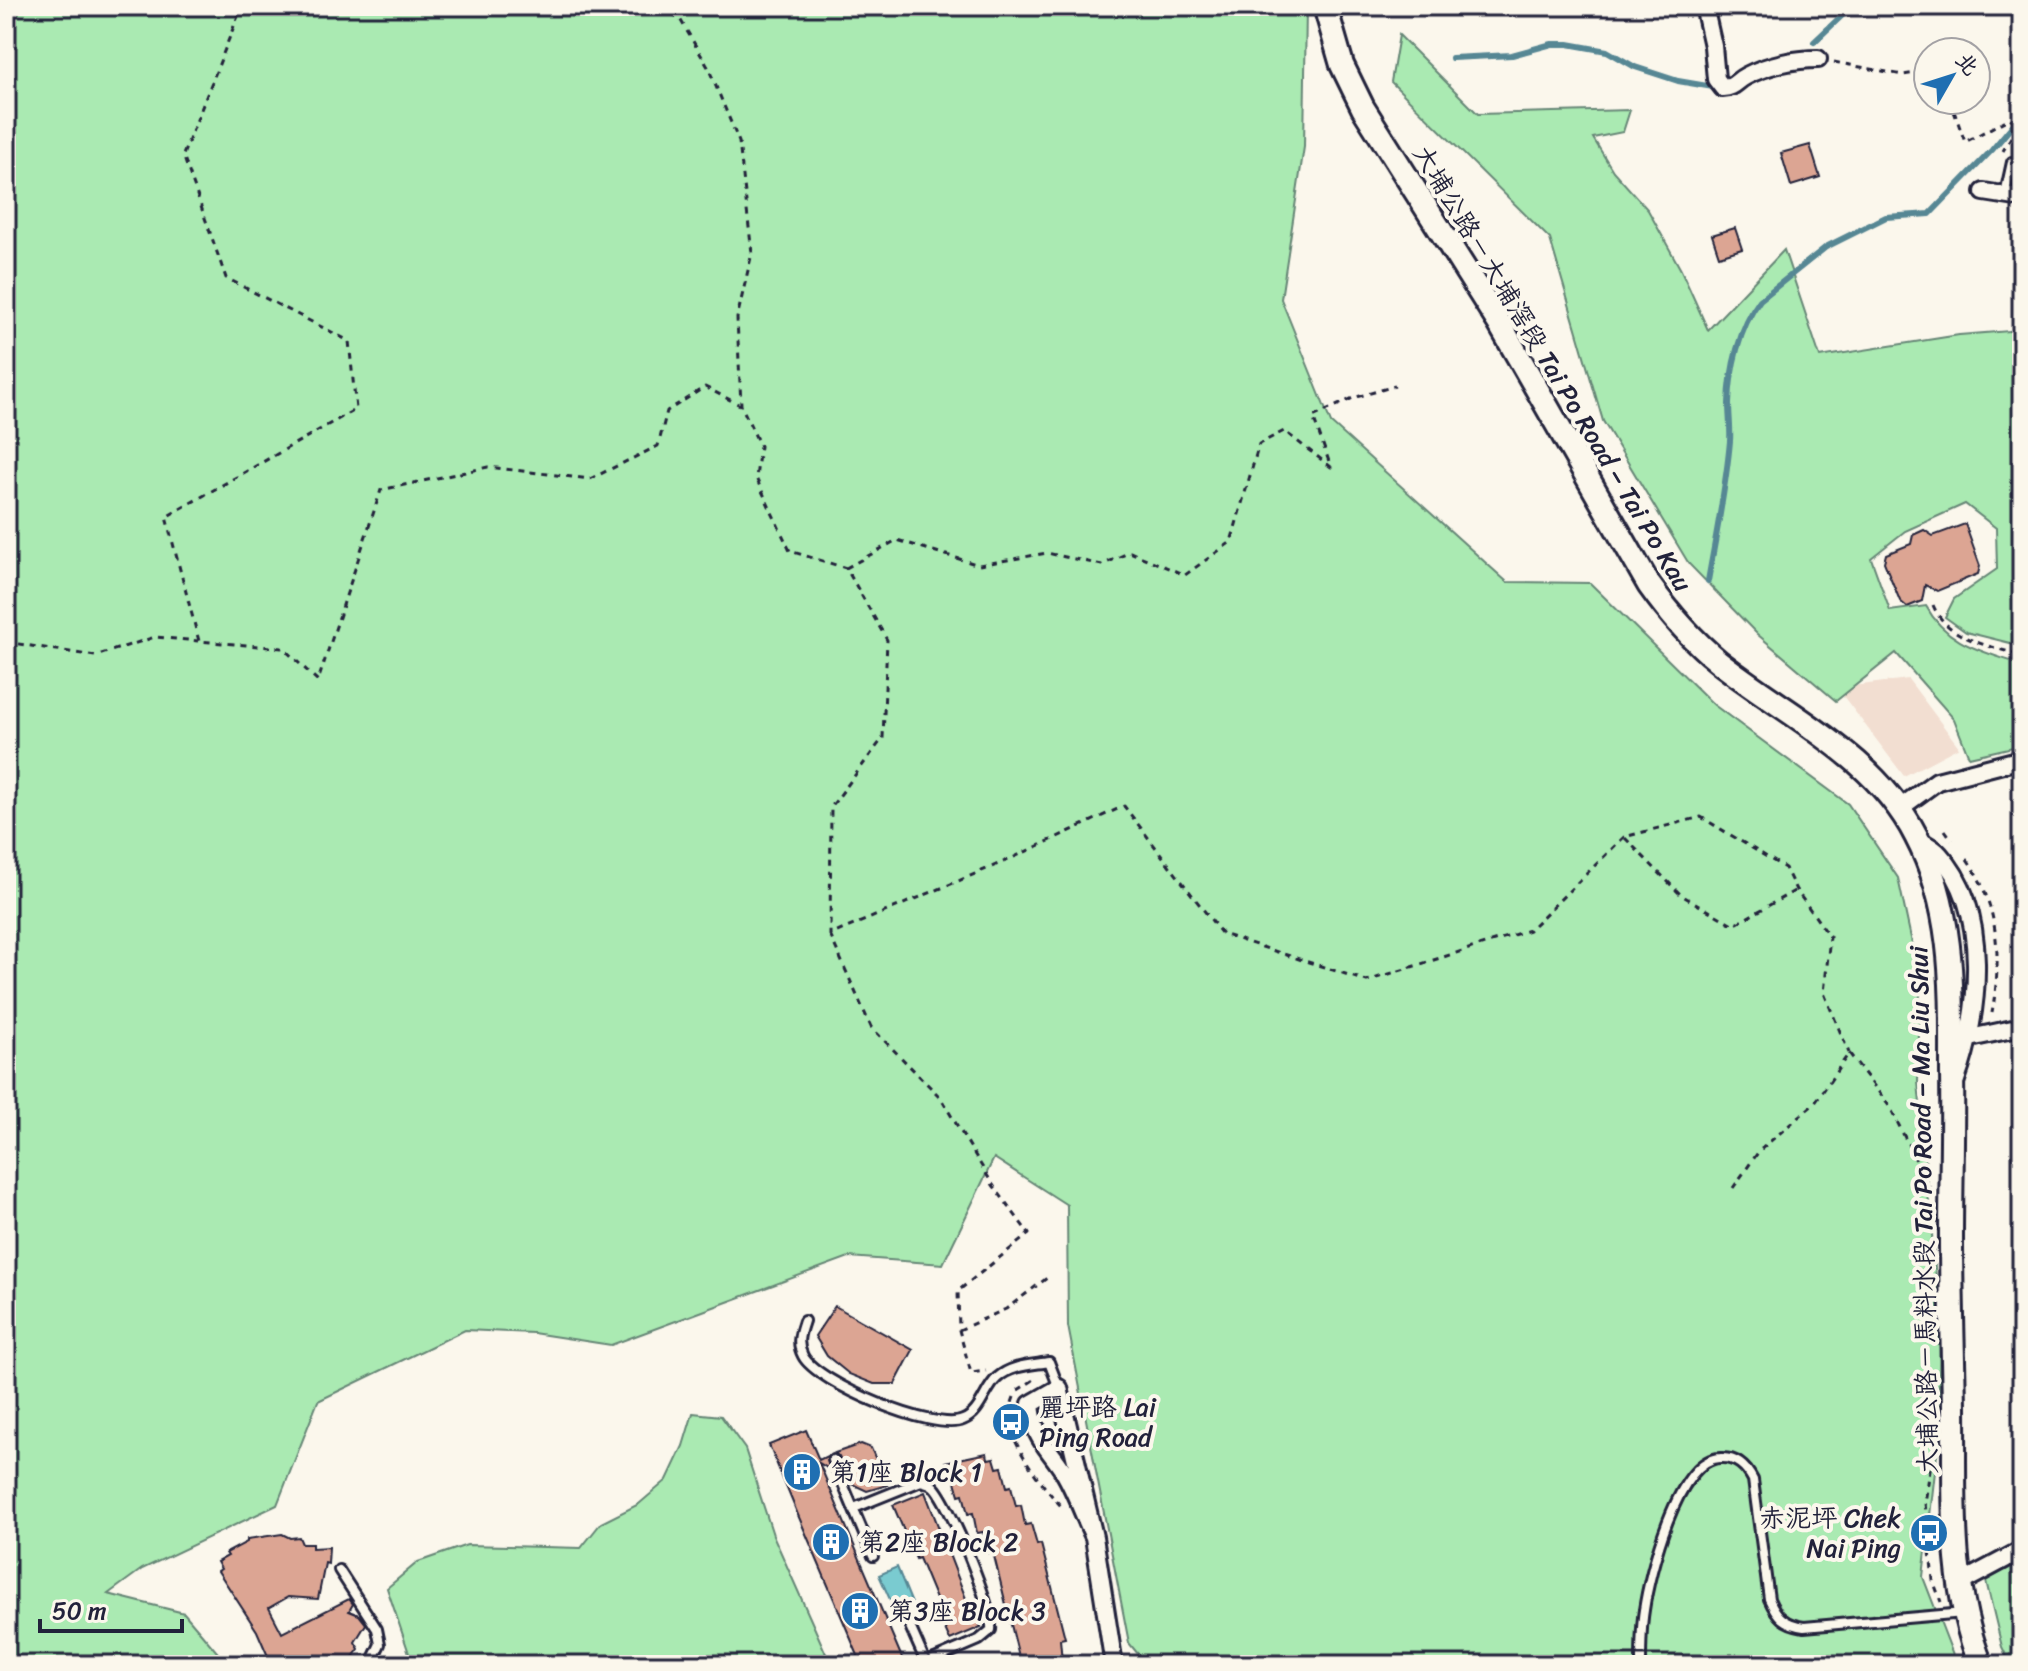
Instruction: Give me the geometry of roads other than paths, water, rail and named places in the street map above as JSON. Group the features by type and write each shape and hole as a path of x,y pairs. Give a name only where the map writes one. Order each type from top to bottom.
{"main road":[{"name":"大埔公路－大埔滘段 Tai Po Road – Tai Po Kau","path":"1325,6 1342,65 1363,108 1499,323 1649,585 1682,627 1716,659 1855,760 1900,808"},
{"name":"大埔公路－馬料水段 Tai Po Road – Ma Liu Shui","path":"1900,808 1919,840 1934,875 1947,934 1952,983 1951,1241 1955,1535 1960,1583 1955,1614 1981,1665"}],"street":[{"path":"1704,6 1716,79 1723,88 1732,87 1746,75 1774,66 1818,59"},
{"path":"1984,192 2014,196"},
{"path":"1900,808 1937,781 2022,759"},
{"path":"1919,840 1938,852 1955,876 1967,903 1974,940 1970,1038 1953,1091"},
{"path":"1970,1038 2022,1027"},
{"path":"1094,1537 1064,1472 1041,1442 1032,1421 1031,1404 1059,1388 1094,1537 1114,1665"},
{"path":"1960,1583 2022,1550"}],"lane":[{"path":"2012,162 2014,196"},
{"path":"804,1321 798,1340 803,1357 823,1375 863,1395 929,1421 950,1423 973,1414 1000,1375 1019,1366 1049,1362 1059,1388"},
{"path":"1641,1665 1644,1608 1670,1515 1698,1467 1715,1458 1742,1464 1753,1480 1769,1599 1777,1616 1790,1625 1804,1627 1955,1614"},
{"path":"833,1460 873,1556"},
{"path":"854,1508 921,1481 934,1487 958,1532 987,1601 992,1623 985,1638 927,1665 908,1622"},
{"path":"339,1570 377,1629 380,1644 370,1665"}],"water":[{"path":"897,1567 913,1606 896,1613 879,1575"}],"waterway":[{"path":"1814,42 1852,6"},
{"path":"1860,6 1906,12 1920,6"},
{"path":"1452,58 1512,55 1552,44 1568,44 1607,51 1635,67 1678,81 1719,88"},
{"path":"1708,581 1728,459 1729,404 1734,363 1746,323 1760,300 1826,247 1886,217 1930,214 2022,114"}],"place":[{"name":"麗坪路 Lai Ping Road","path":"1011,1422"},
{"name":"第1座 Block 1","path":"802,1472"},
{"name":"赤泥坪 Chek Nai Ping","path":"1929,1533"},
{"name":"第2座 Block 2","path":"831,1542"},
{"name":"第3座 Block 3","path":"860,1611"}]}
